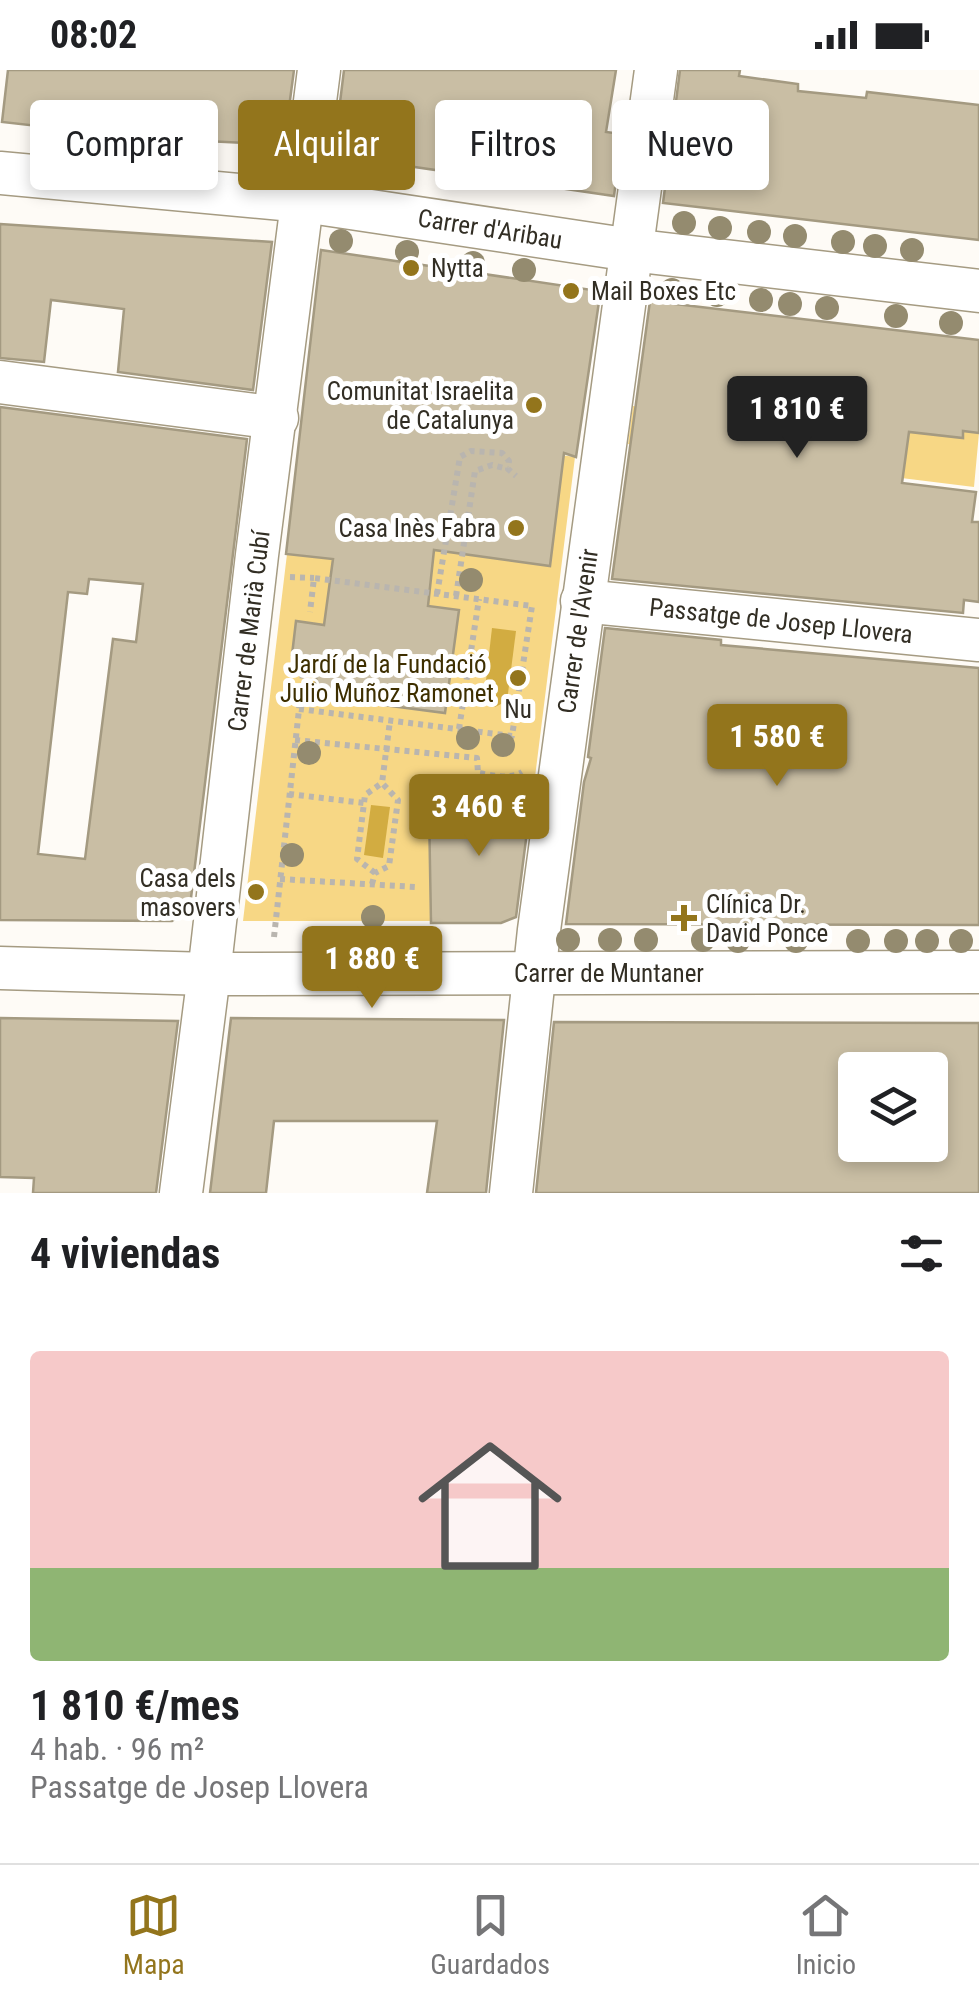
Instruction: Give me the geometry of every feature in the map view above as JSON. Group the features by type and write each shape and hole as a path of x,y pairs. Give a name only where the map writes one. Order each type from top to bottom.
{"street":[{"name":"Carrer de Marià Cubí","path":"180,1193 256,554 277,418 319,70"},
{"name":"Carrer de l'Avenir","path":"511,1193 534,972 656,70"},
{"name":"Carrer d'Aribau","path":"0,173 304,201 631,250 979,291"},
{"path":"0,382 277,418"},
{"name":"Passatge de Josep Llovera","path":"582,601 979,640"},
{"name":"Carrer de Muntaner","path":"0,968 209,974 979,972"}],"path":[{"path":"437,594 460,457 472,451 502,452 509,461 508,469"},
{"path":"456,596 475,471 492,466 508,469 516,476"},
{"path":"310,612 314,578 532,606 512,736"},
{"path":"458,729 479,599"},
{"path":"274,938 304,664"},
{"path":"299,709 512,736 520,741"},
{"path":"374,873 356,859 365,795 382,783 390,721"},
{"path":"296,740 477,758 478,773 500,776 516,776 530,760"},
{"path":"374,873 389,866 398,800 382,783"},
{"path":"289,794 364,803"},
{"path":"372,884 374,873"},
{"path":"280,879 416,887"}],"green space":[{"path":"633,406 908,437 911,425 963,437 964,431 979,433 974,487 628,444"},
{"name":"Jardí de la Fundació Julio Muñoz Ramonet","path":"448,440 575,457 533,793 429,784 431,921 243,921 287,554 424,569"}],"shaded area":[{"path":"492,628 516,631 507,701 495,707 484,698"},
{"path":"371,805 390,807 383,858 364,855"}],"building":[{"path":"8,70 294,70 290,100 238,100 238,143 218,142 218,100 30,100 30,125 2,122"},
{"path":"344,70 616,70 606,132 612,133 614,196 573,190 592,190 592,100 435,100 435,170 415,167 415,100 340,100"},
{"path":"680,70 740,70 739,76 798,84 798,91 866,98 867,92 979,105 979,240 663,203 665,190 769,190 769,100 676,100"},
{"path":"0,224 272,242 253,390 118,372 124,309 51,300 44,362 0,358"},
{"path":"321,250 599,291 576,457 564,453 550,566 434,550 428,606 459,610 445,713 314,696 319,658 292,655 296,621 324,625 333,559 286,554"},
{"path":"650,301 979,340 979,433 963,431 963,438 909,432 902,483 976,492 972,522 979,522 979,602 964,600 963,613 612,579"},
{"path":"0,407 247,439 191,898 186,911 172,921 0,920","holes":["89,579 143,584 136,642 113,639 85,859 38,854 68,592 87,594"]},
{"path":"605,628 721,640 721,645 979,668 979,925 566,924 584,782 591,758 588,757"},
{"path":"481,786 532,793 516,917 501,923 431,923 429,809 478,814"},
{"path":"0,1018 178,1021 156,1193 33,1193 34,1178 0,1177"},
{"path":"231,1018 504,1020 486,1193 427,1193 437,1121 274,1121 266,1193 210,1193"},
{"path":"554,1022 979,1023 979,1193 536,1193"}],"place":[{"name":"Nytta","path":"411,268"},
{"name":"Mail Boxes Etc","path":"571,291"},
{"name":"Comunitat Israelita de Catalunya","path":"534,405"},
{"name":"Casa Inès Fabra","path":"516,528"},
{"name":"Nu","path":"518,678"},
{"name":"Casa dels masovers","path":"256,892"},
{"name":"Clínica Dr. David Ponce","path":"684,918"}]}
